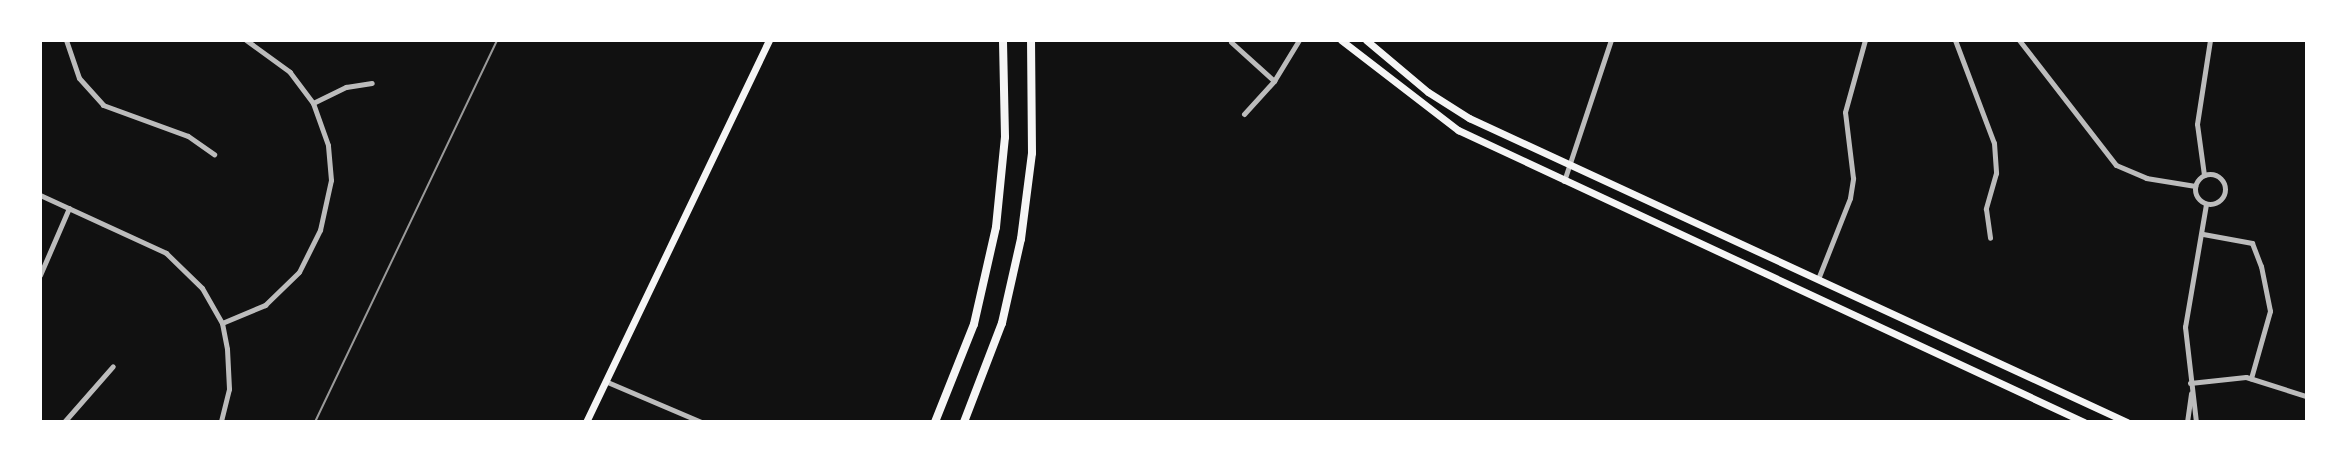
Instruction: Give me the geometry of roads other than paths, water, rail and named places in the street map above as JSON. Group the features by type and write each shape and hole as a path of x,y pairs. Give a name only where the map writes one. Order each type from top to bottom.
{"highway":[{"path":"934,422 974,324 996,227 1005,137 1003,40"},
{"path":"964,422 1002,323 1021,239 1032,153 1031,40"}],"main road":[{"path":"586,422 769,40"},
{"path":"1341,40 1449,124 1564,180 2084,422"},
{"path":"1366,40 1428,92 1469,118 1568,167 1818,279 2127,422"}],"street":[{"path":"66,40 79,78 103,105 188,136 214,154"},
{"path":"222,323 253,312 275,298 299,272 315,246 326,214 331,180 328,145 314,103 290,72 246,40"},
{"path":"1244,114 1274,81 1299,40"},
{"path":"1564,180 1611,40"},
{"path":"1818,279 1850,198 1853,178 1845,112 1865,40"},
{"path":"1955,40 1994,143 1996,173 1986,209 1990,238"},
{"path":"2019,40 2116,165 2146,178 2195,186"},
{"path":"2195,186 2204,175 2197,124 2210,40"},
{"path":"1231,42 1274,81"},
{"path":"314,103 346,87 372,83"},
{"path":"2195,186 2198,199 2206,204 2221,200 2226,190 2219,176 2204,175"},
{"path":"40,195 166,253 202,288 222,323 230,369 228,403 221,422"},
{"path":"2196,422 2185,327 2206,204"},
{"path":"40,275 69,208"},
{"path":"2202,234 2252,243 2261,266 2270,311 2251,378"},
{"path":"63,422 112,366"},
{"path":"2190,383 2251,378 2307,396"},
{"path":"605,381 701,422"},
{"path":"2187,422 2191,391"}],"railway":[{"path":"315,422 497,40"}]}
